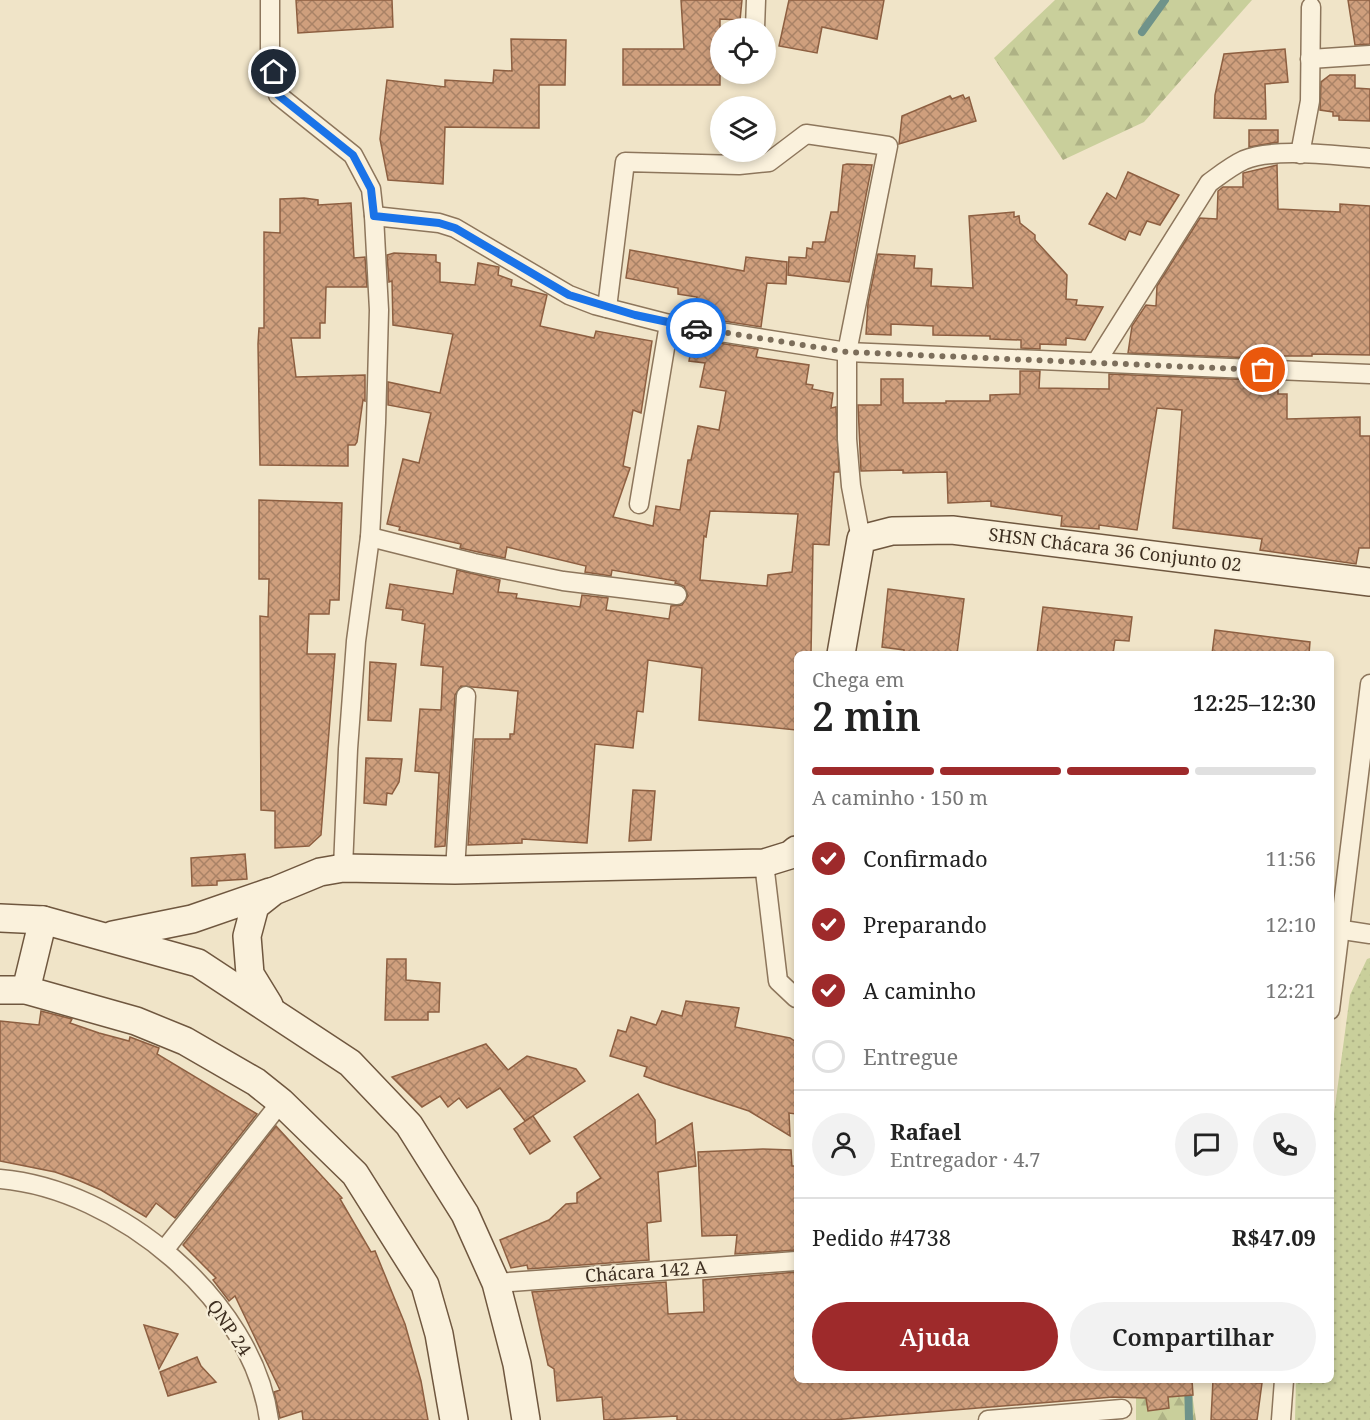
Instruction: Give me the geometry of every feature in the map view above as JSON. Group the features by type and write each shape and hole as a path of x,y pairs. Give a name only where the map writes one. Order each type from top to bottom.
{"street":[{"path":"270,0 270,48 278,95 353,155 371,189 374,216 379,310 369,537 356,641 344,868"},
{"path":"755,18 756,0"},
{"path":"1300,153 1310,100 1311,7"},
{"path":"1310,59 1370,55"},
{"path":"607,308 625,162 739,165 769,162 806,134 888,146 847,352 851,486 861,539 842,651"},
{"path":"1097,361 1209,183 1246,159 1300,153 1370,158"},
{"path":"374,216 439,223 455,228 569,295 607,308 669,324 847,352 1370,374"},
{"path":"639,504 669,324"},
{"name":"SHSN Chácara 36 Conjunto 02","path":"861,539 892,531 952,530 1370,582"},
{"path":"369,537 474,563 552,579 677,596"},
{"path":"1334,945 1370,684"},
{"path":"455,870 466,696"},
{"path":"107,936 192,919 274,891 320,872 344,868 455,870 764,862 790,855 794,852"},
{"path":"764,862 778,981 794,996"},
{"path":"272,1009 250,974 247,936 255,906 274,891"},
{"path":"0,918 43,920 198,963 272,1009 350,1063 410,1125 465,1214 496,1283 517,1364 526,1420"},
{"path":"43,920 13,990 136,1021 185,1041 256,1082 281,1102 355,1174 425,1285 439,1334 454,1420"},
{"path":"1335,929 1370,934"},
{"path":"165,1249 281,1102"},
{"name":"QNP 24","path":"0,1179 59,1191 103,1212 165,1249 228,1319 250,1355 267,1402 269,1420"},
{"name":"Chácara 142 A","path":"496,1283 794,1261"},
{"path":"1281,1420 1284,1383"},
{"path":"988,1420 1122,1409"}],"green space":[{"path":"1055,0 1252,0 1144,122 1063,160 994,58"},
{"path":"1370,958 1370,1420 1295,1420 1296,1383 1334,1383 1334,1114 1350,995 1367,959"},
{"path":"1136,1383 1190,1383 1196,1420 1136,1420"}],"building":[{"path":"296,0 392,0 393,27 298,33"},
{"path":"681,0 742,0 740,18 710,18 710,84 720,85 623,85 623,49 684,49"},
{"path":"789,0 884,0 877,39 822,27 817,53 779,46"},
{"path":"1348,0 1370,0 1370,44 1355,45"},
{"path":"511,39 566,40 565,85 539,85 539,128 445,127 443,184 388,180 380,139 387,80 445,87 445,80 493,83 494,70 512,71"},
{"path":"1285,49 1288,82 1265,84 1266,119 1214,118 1215,95 1224,54"},
{"path":"1330,75 1355,75 1355,88 1370,89 1370,121 1339,120 1339,116 1333,116 1333,112 1320,110 1321,82"},
{"path":"963,95 965,99 969,97 976,121 899,144 902,116 950,96 952,99"},
{"path":"1249,130 1278,130 1278,142 1249,147"},
{"path":"843,165 872,165 849,282 788,275 789,257 806,258 807,248 812,249 813,242 825,242 831,212 838,212"},
{"path":"1277,165 1278,209 1340,212 1340,204 1370,206 1370,355 1312,354 1312,356 1277,356 1277,359 1128,353 1132,326 1146,305 1156,306 1157,286 1200,218 1217,219 1218,191 1223,187 1243,187 1243,173"},
{"path":"1128,172 1179,195 1160,225 1147,221 1140,235 1129,231 1125,240 1089,224 1107,193 1116,199"},
{"path":"280,199 318,200 318,205 351,203 354,258 365,257 367,287 326,287 325,323 320,323 320,338 291,338 296,377 365,375 365,401 363,400 357,442 355,445 348,445 348,466 260,465 258,344 259,328 264,328 264,232 280,233"},
{"path":"1014,212 1014,217 1019,216 1020,223 1035,235 1035,240 1067,275 1066,299 1077,300 1076,305 1103,307 1085,340 1066,338 1066,345 1040,344 1040,349 1021,348 1021,340 990,339 990,336 933,335 933,326 891,324 891,335 866,334 868,303 878,254 915,256 914,268 932,269 931,286 973,288 969,216"},
{"path":"630,250 744,271 746,257 787,262 786,284 767,283 761,327 698,317 697,313 693,313 697,297 678,294 678,288 626,278"},
{"path":"394,253 436,255 436,262 440,263 440,282 475,285 478,263 499,267 498,275 512,280 511,286 547,295 540,326 594,338 596,331 652,341 641,413 633,410 623,466 630,468 613,517 653,526 656,506 680,510 688,460 691,460 698,426 719,430 726,391 700,387 705,363 689,361 693,339 758,349 756,357 809,365 806,384 813,385 812,389 833,393 831,408 836,407 839,472 834,472 829,545 813,544 811,651 794,651 794,730 699,720 702,668 648,660 643,712 637,711 633,748 595,744 587,843 522,839 522,843 468,845 475,739 510,739 510,734 514,734 518,691 461,686 455,695 445,846 435,847 439,773 415,771 420,709 441,710 443,667 421,665 425,624 402,620 403,610 386,608 390,584 453,594 457,570 500,580 498,592 517,594 516,598 580,607 582,595 608,598 606,610 669,619 671,606 682,605 688,596 684,586 675,583 676,581 612,570 611,576 585,572 586,566 507,547 505,558 460,548 461,544 399,530 400,527 387,524 403,459 419,463 431,413 388,405 388,382 440,393 453,334 393,325 392,281 389,282 387,255","holes":["710,511 798,514 792,572 768,575 767,586 700,580 704,536 706,537"]},
{"path":"1020,371 1040,371 1039,388 1109,389 1109,374 1278,381 1278,394 1287,394 1287,419 1360,417 1360,436 1370,436 1370,548 1359,548 1356,564 1260,550 1262,539 1173,528 1182,410 1157,408 1137,530 1099,525 1099,529 1061,526 1062,516 991,506 991,501 948,503 947,472 861,471 858,405 881,405 881,379 903,379 903,403 990,401 990,395 1020,394"},
{"path":"259,500 342,503 339,600 330,600 329,614 309,614 307,654 335,654 321,835 309,846 275,848 275,811 261,810 260,616 268,617 269,579 259,579"},
{"path":"888,589 964,599 957,651 904,651 882,647"},
{"path":"1043,607 1132,617 1129,641 1115,640 1113,651 1037,651"},
{"path":"1215,630 1310,642 1309,651 1212,651"},
{"path":"370,662 396,664 391,721 368,720"},
{"path":"366,758 402,759 399,782 392,794 387,793 386,805 364,803"},
{"path":"633,790 655,791 651,840 629,841"},
{"path":"245,854 247,879 217,881 217,885 192,886 191,858"},
{"path":"387,959 406,959 406,980 440,983 439,1012 428,1012 428,1020 385,1020"},
{"path":"686,1001 739,1008 735,1027 794,1041 794,1114 789,1113 790,1136 749,1111 644,1076 647,1067 610,1056 618,1030 626,1032 631,1017 656,1025 662,1011 682,1016"},
{"path":"41,1011 72,1019 70,1023 99,1033 129,1041 130,1037 159,1048 157,1054 257,1114 175,1218 156,1203 146,1217 101,1190 78,1180 55,1172 0,1161 0,1021 39,1025"},
{"path":"486,1044 508,1070 527,1056 576,1069 585,1081 525,1121 500,1088 467,1108 459,1098 448,1107 440,1096 422,1107 392,1077"},
{"path":"638,1094 655,1120 656,1144 692,1123 696,1166 658,1172 661,1221 647,1223 649,1260 528,1269 527,1265 511,1268 500,1240 549,1220 566,1204 577,1203 577,1193 601,1178 574,1137"},
{"path":"533,1116 550,1141 530,1154 514,1129"},
{"path":"276,1126 342,1198 340,1199 371,1252 375,1251 405,1324 421,1381 428,1420 303,1420 302,1411 280,1418 274,1392 280,1390 235,1296 229,1301 213,1280 216,1278 183,1245"},
{"path":"791,1150 792,1166 794,1166 794,1250 735,1254 737,1235 702,1236 698,1152"},
{"path":"794,1272 794,1383 1192,1383 1193,1395 1168,1397 1169,1408 1148,1411 1146,1398 1113,1397 832,1420 677,1420 677,1416 604,1420 602,1397 557,1401 554,1369 548,1365 532,1292 666,1282 668,1314 704,1312 703,1280"},
{"path":"144,1325 178,1334 159,1369"},
{"path":"197,1357 201,1366 216,1382 168,1396 160,1372"},
{"path":"1213,1383 1262,1383 1257,1420 1211,1420"}],"waterway":[{"path":"1142,32 1165,0"},
{"path":"1188,1383 1189,1420"}],"way so far":[{"path":"696,328 847,352 996,356 1263,370"}],"route":[{"path":"274,72 278,95 353,155 371,189 374,216 439,223 455,228 569,295 596,305 669,324 696,328"}]}
